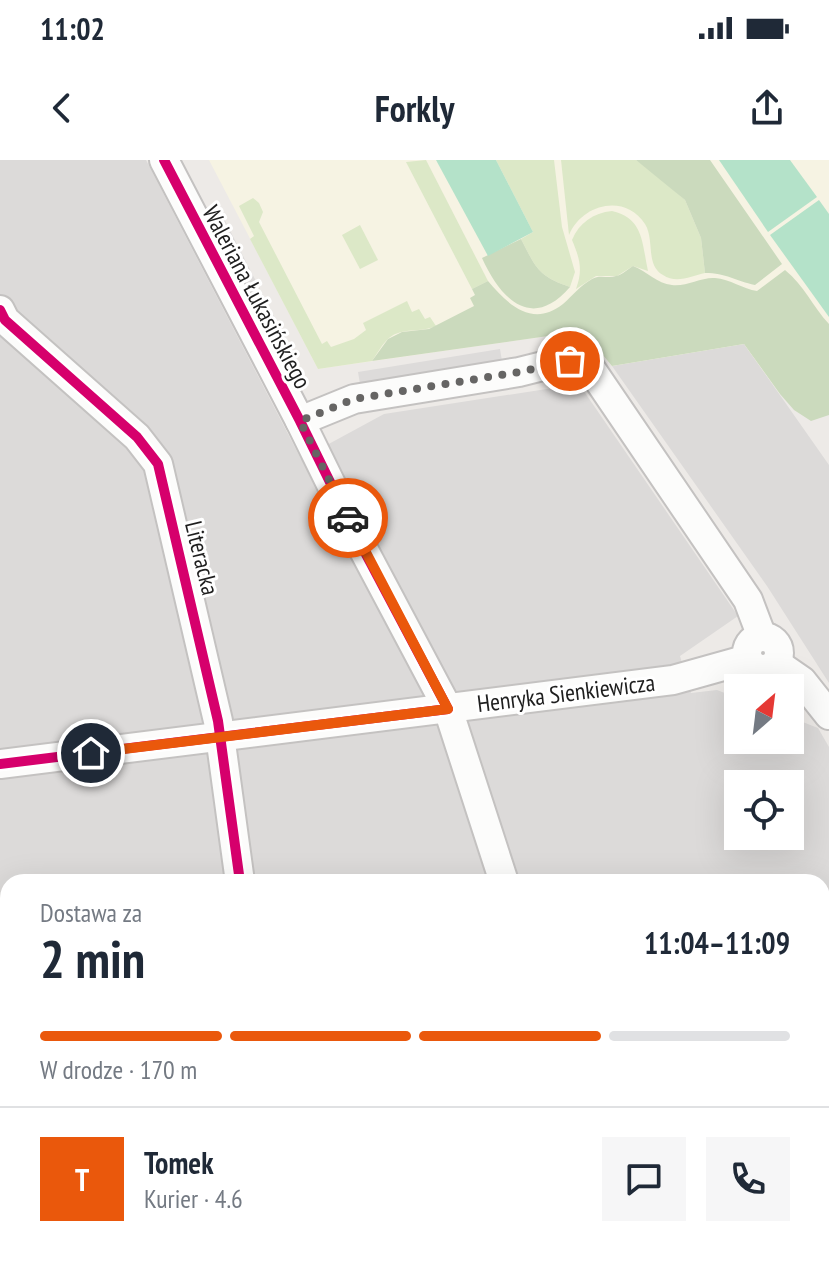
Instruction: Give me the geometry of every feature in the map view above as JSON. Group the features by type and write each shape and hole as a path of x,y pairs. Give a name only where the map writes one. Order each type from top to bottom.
{"street":[{"name":"Waleriana Łukasińskiego","path":"164,160 448,709 501,874"},
{"name":"Literacka","path":"0,310 5,320 137,437 158,464 202,643 221,737 239,874"},
{"path":"300,421 354,399 519,372 559,362 570,361 591,369 748,600 762,653 802,681 829,715"},
{"name":"Henryka Sienkiewicza","path":"0,764 682,678 762,653"}],"shaded area":[{"path":"0,160 146,160 301,459 384,414 579,384 738,616 680,656 691,693 717,690 724,693 724,754 804,754 804,722 818,728 829,747 829,874 0,874"},
{"path":"209,160 829,160 829,361 780,394 744,344 612,366 583,331 318,369"},
{"path":"218,207 285,338 276,343 272,350 203,215"},
{"path":"744,344 829,465 829,683 767,586 612,366"},
{"path":"500,349 503,367 360,384 358,372"}],"green space":[{"path":"426,160 488,281 472,289 406,162"},
{"path":"436,160 496,160 533,232 488,256"},
{"path":"496,160 554,160 562,227 575,272 570,287 544,275 530,257 521,239 533,232"},
{"path":"561,160 636,160 652,171 685,200 701,238 705,273 673,279 657,271 648,230 637,214 627,208 604,206 593,210 575,224 569,235"},
{"path":"636,160 710,160 782,264 755,285 705,273 701,238 685,200"},
{"path":"719,160 790,160 817,197 768,232"},
{"path":"253,198 263,212 259,222 322,344 327,341 331,347 354,339 366,330 363,323 407,301 412,312 419,309 425,319 430,317 436,326 394,335 384,343 372,361 318,369 250,239 254,236 239,206"},
{"path":"819,200 829,214 829,317 770,235"},
{"path":"612,211 622,214 636,226 648,271 633,266 617,276 596,276 576,289 580,264 572,240 588,220"},
{"path":"360,225 378,260 360,269 342,235"},
{"path":"521,239 544,275 570,287 543,307 519,305 508,297 482,258"},
{"path":"633,266 667,284 683,285 715,278 757,291 785,270 798,282 829,324 829,415 811,421 794,410 744,344 612,366 583,331 372,361 388,339 402,332 429,329 474,306 470,298 475,295 472,289 488,281 513,305 531,314 541,314 563,304 592,279 618,275"}],"cycle path":[{"path":"0,764 448,709 164,160"},
{"path":"0,310 5,320 137,437 158,464 218,721 239,874"}],"way so far":[{"path":"348,518 300,421 354,399 570,361"}],"route":[{"path":"91,753 448,709 348,518"}]}
